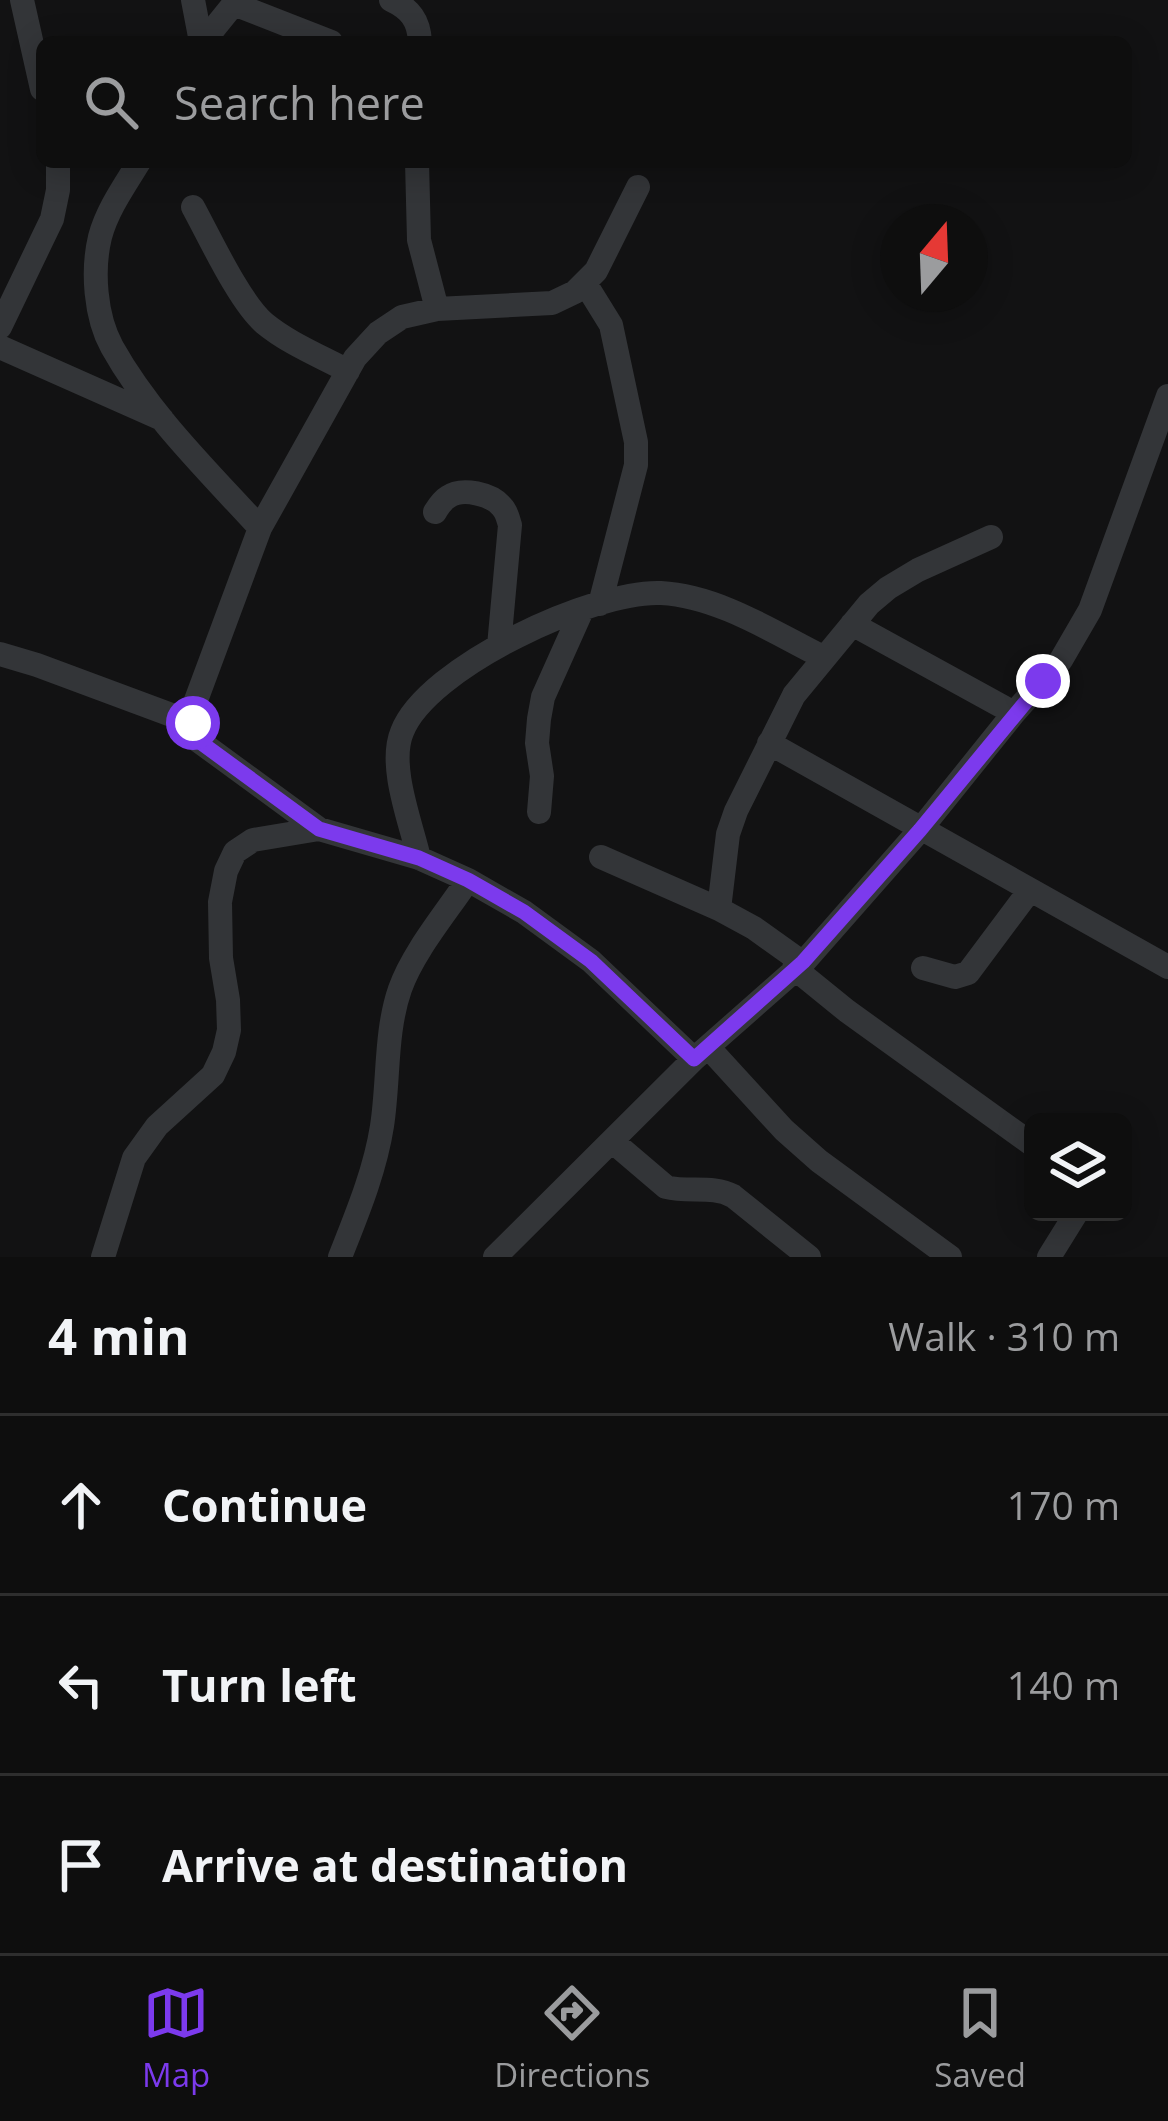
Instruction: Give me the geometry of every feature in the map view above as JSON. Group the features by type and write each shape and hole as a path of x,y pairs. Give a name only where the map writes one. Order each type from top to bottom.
{"street":[{"path":"22,0 36,62"},
{"path":"193,0 206,36"},
{"path":"391,0 414,16 418,36"},
{"path":"211,36 236,2 317,36"},
{"path":"0,327 52,219 58,168"},
{"path":"135,168 100,234 99,308 110,344 161,419 260,528"},
{"path":"417,168 419,241 437,309"},
{"path":"638,188 596,271 575,292 552,303 437,309 401,317 378,333 348,371 260,528 195,703 196,739 319,829 419,858 524,912 701,1053 819,1161 950,1257"},
{"path":"193,207 249,306 263,322 348,371"},
{"path":"539,812 542,776 537,743 543,698 591,607 636,465 636,442 611,325 585,283"},
{"path":"0,347 161,419"},
{"path":"495,1257 701,1053 799,965 920,830 1060,660 1090,610 1168,396"},
{"path":"435,512 445,498 465,492 487,497 506,511 510,525 499,646"},
{"path":"719,909 728,834 794,695 868,604 918,570 991,537"},
{"path":"419,858 398,770 401,733 412,712 437,688 499,646 545,623 620,598 660,593 699,600 746,618 823,658"},
{"path":"852,624 1014,713"},
{"path":"0,654 193,723"},
{"path":"769,743 1168,968"},
{"path":"103,1257 134,1158 145,1140 213,1075 224,1052 229,1030 220,902 235,852 253,840 319,829"},
{"path":"601,857 754,928 847,1011 1024,1138"},
{"path":"340,1257 375,1158 400,988 468,880"},
{"path":"923,968 942,976 968,973 1030,890"},
{"path":"612,1141 666,1187 723,1190 809,1257"},
{"path":"1048,1257 1071,1221"}],"route":[{"path":"193,723 196,739 319,829 419,858 524,912 591,961 694,1059 803,962 1043,681"}]}
